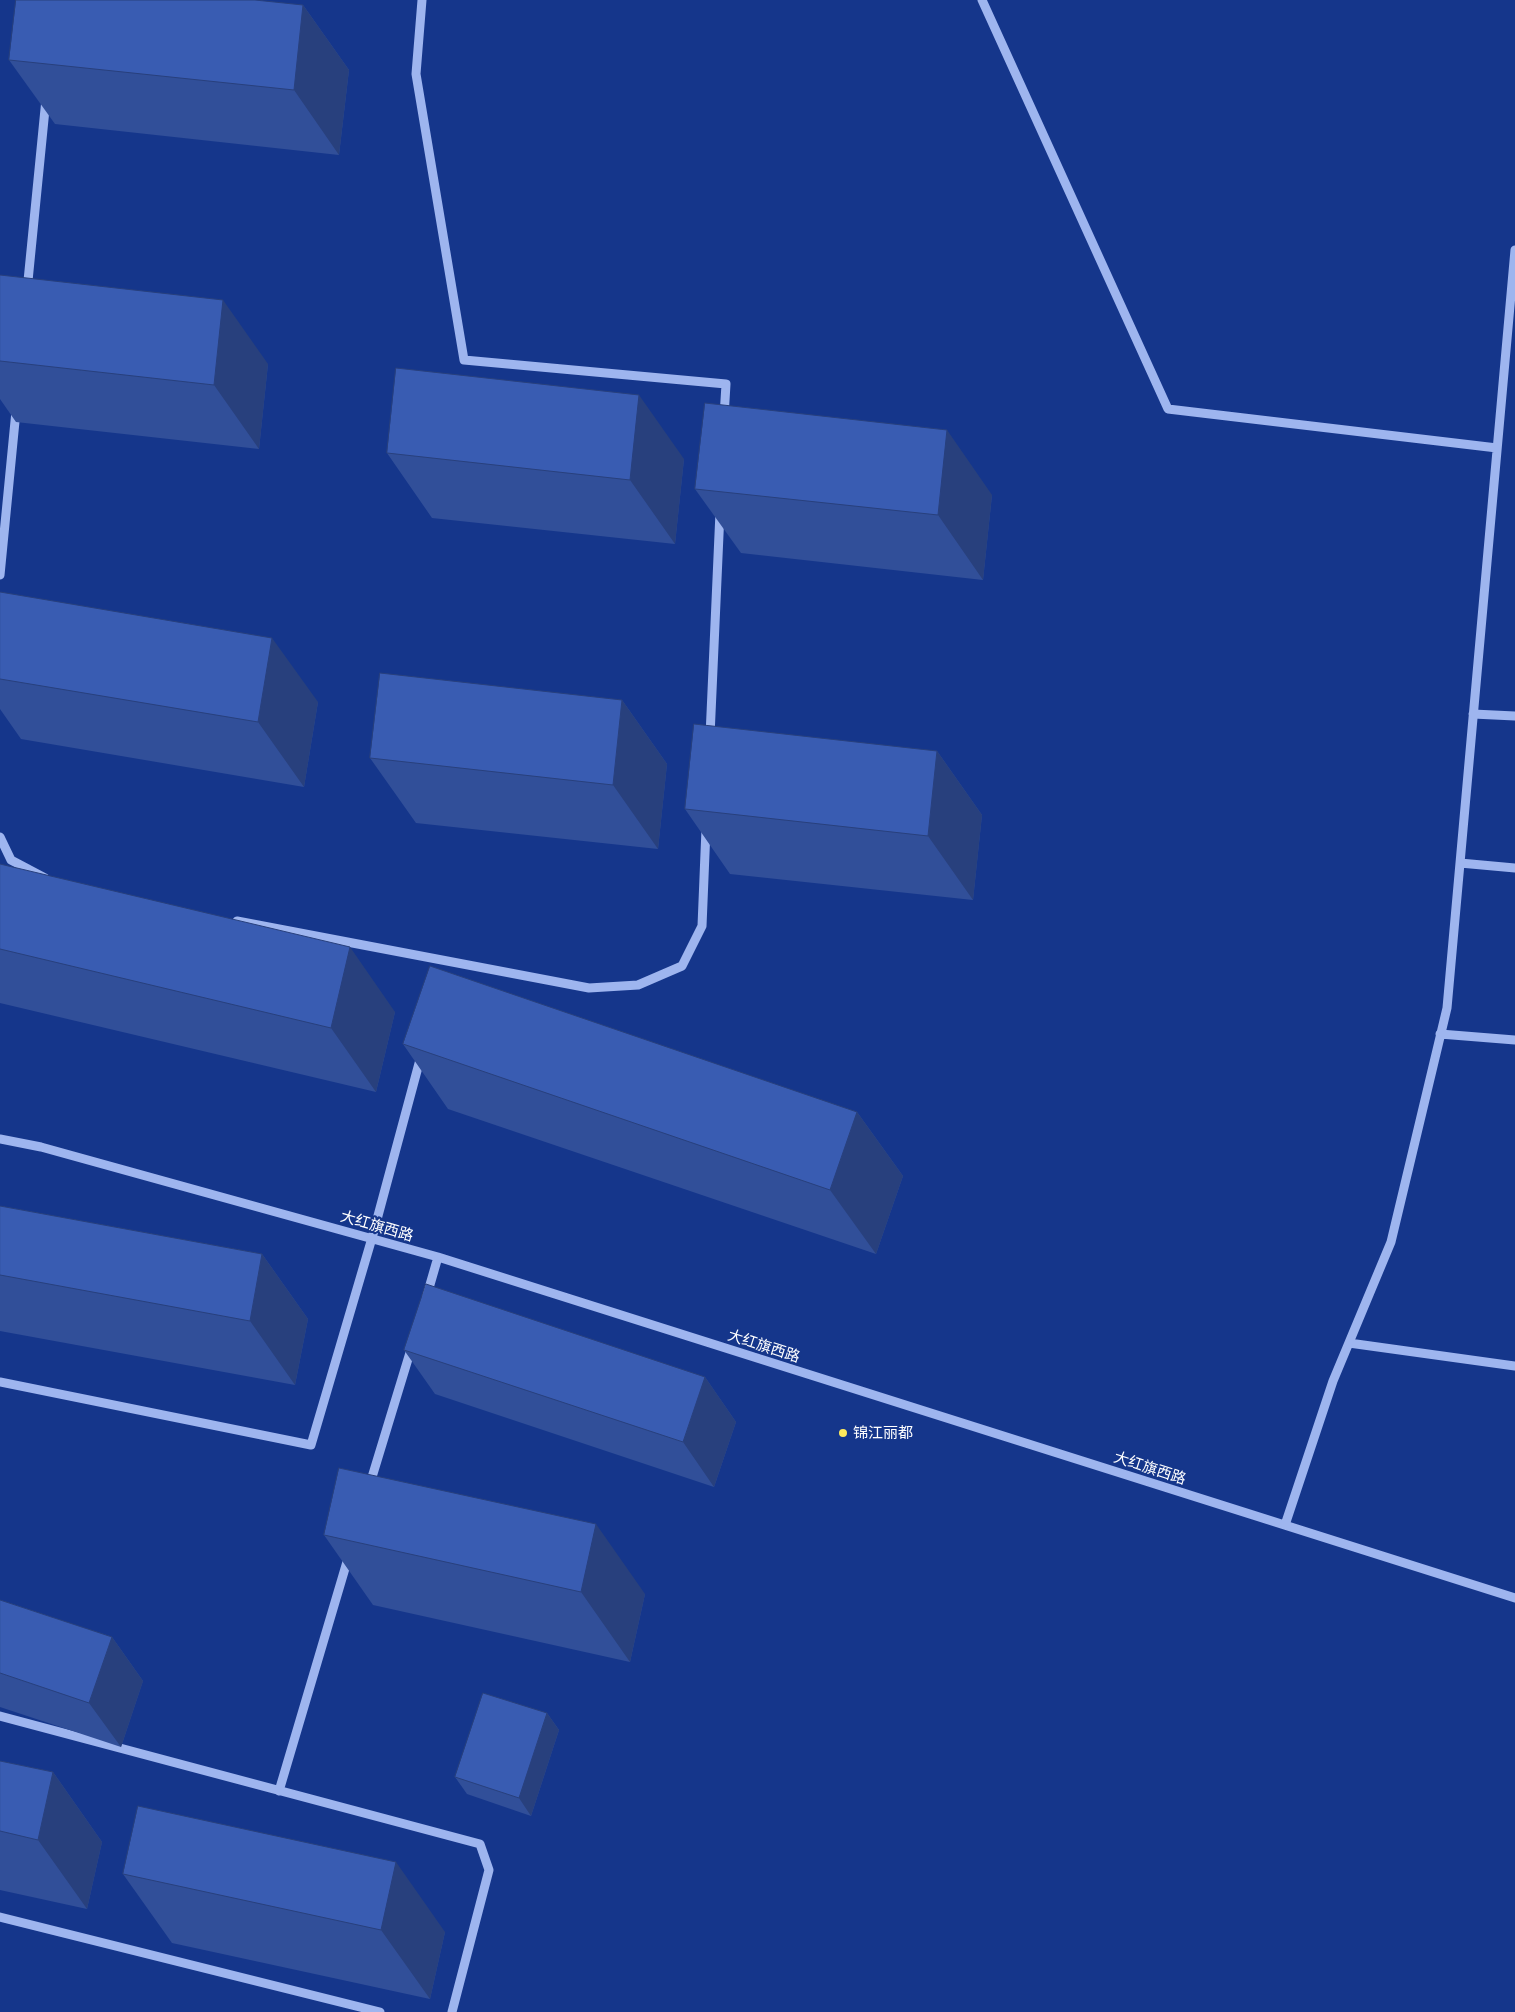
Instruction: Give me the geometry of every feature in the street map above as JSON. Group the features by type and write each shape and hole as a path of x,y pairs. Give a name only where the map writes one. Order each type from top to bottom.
{"street":[{"path":"422,0 416,74 464,360 726,384 724,423"},
{"path":"982,0 1168,409 1497,448"},
{"path":"27,297 47,89"},
{"path":"1285,1525 1333,1381 1391,1242 1447,1008 1515,250"},
{"path":"1504,367 1515,367"},
{"path":"0,574 16,406"},
{"path":"710,749 721,502"},
{"path":"1473,714 1515,716"},
{"path":"226,919 589,988 638,985 682,966 702,926 707,818"},
{"path":"0,838 11,860 54,883"},
{"path":"1460,863 1515,868"},
{"path":"444,970 447,961"},
{"path":"1440,1034 1515,1040"},
{"path":"0,1382 311,1445 372,1238 424,1047"},
{"name":"大红旗西路","path":"0,1139 41,1147 438,1257 1515,1598"},
{"path":"424,1305 438,1257"},
{"path":"367,1496 415,1334"},
{"path":"1349,1343 1515,1366"},
{"path":"279,1791 353,1543"},
{"path":"0,1716 480,1844 489,1870 452,2012"},
{"path":"0,1917 380,2012"}],"building":[{"path":"16,0 255,0 303,5 294,90 9,60"},
{"path":"0,275 223,300 214,385 0,361"},
{"path":"396,368 639,395 630,480 387,453"},
{"path":"705,403 947,430 938,515 695,489"},
{"path":"0,592 272,638 258,722 0,679"},
{"path":"380,673 622,700 613,785 370,758"},
{"path":"694,724 937,751 928,836 685,809"},
{"path":"0,864 350,947 331,1028 0,949"},
{"path":"430,966 857,1112 830,1190 403,1044"},
{"path":"0,1206 262,1254 250,1321 0,1275"},
{"path":"426,1284 705,1377 683,1442 404,1350"},
{"path":"339,1468 596,1524 581,1592 324,1535"},
{"path":"0,1600 112,1637 89,1703 0,1673"},
{"path":"483,1693 547,1713 519,1798 455,1777"},
{"path":"0,1761 53,1772 38,1840 0,1831"},
{"path":"138,1806 396,1862 381,1930 123,1874"}],"place":[{"name":"锦江丽都","path":"843,1433"}]}
